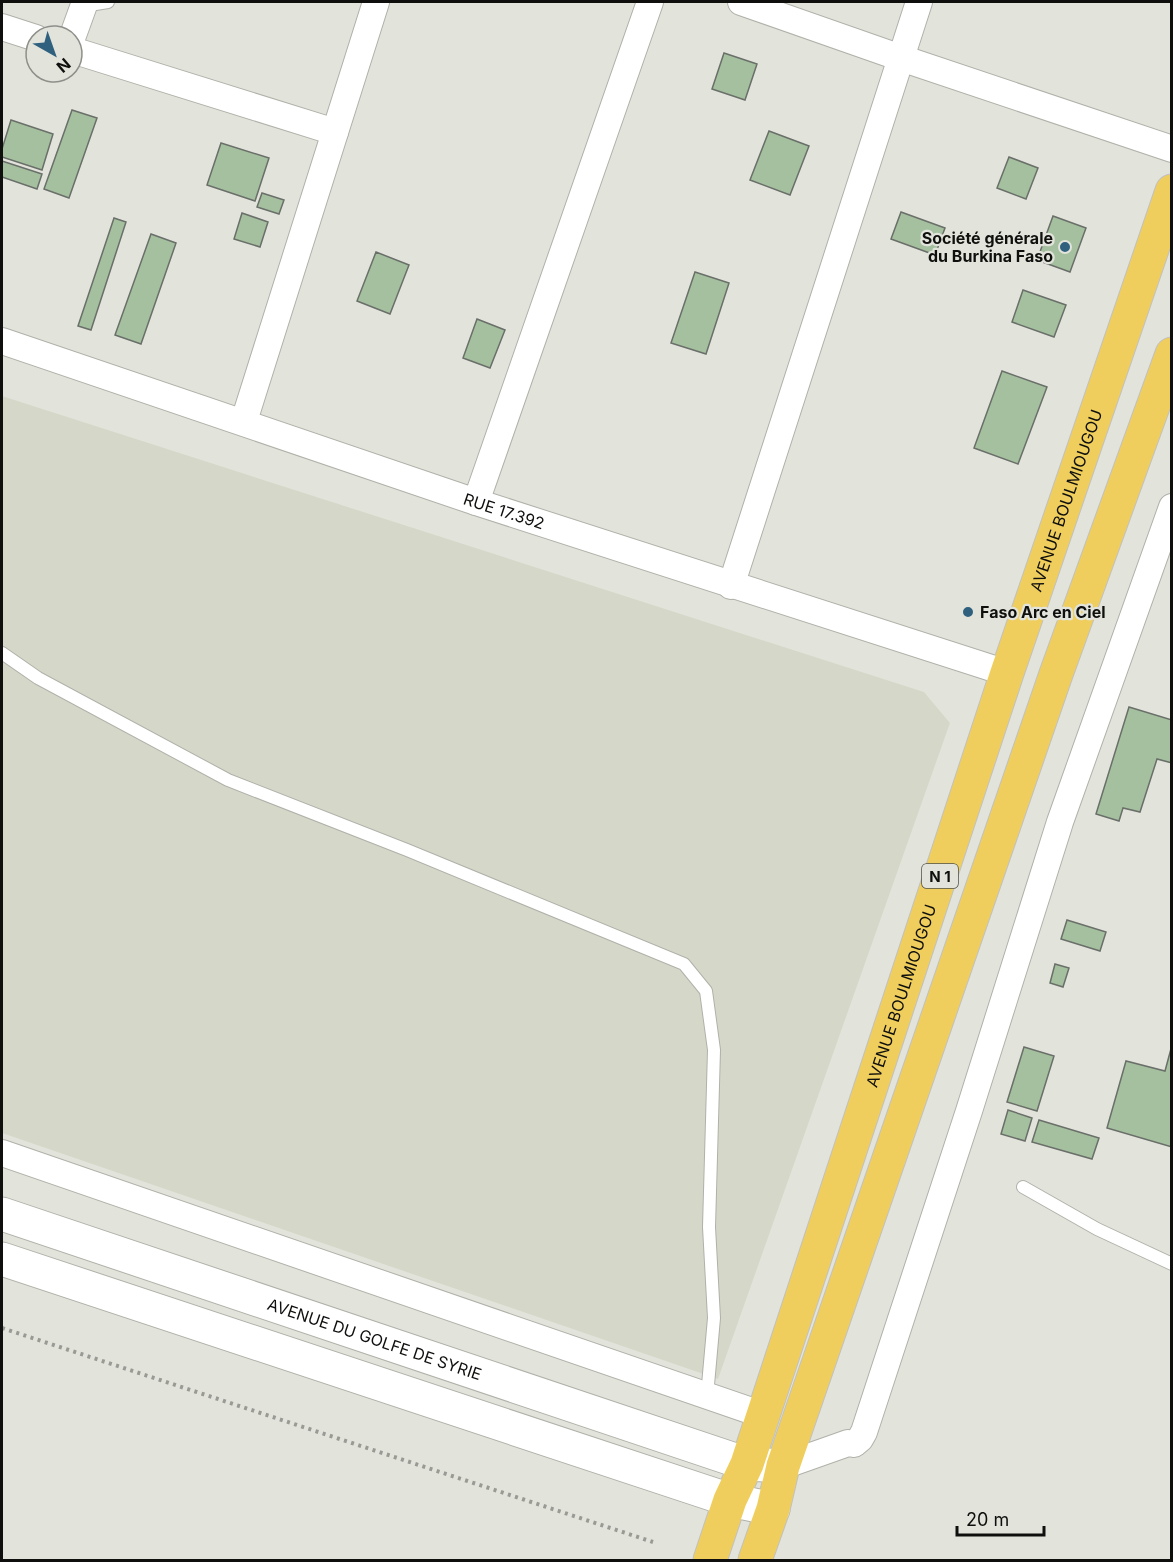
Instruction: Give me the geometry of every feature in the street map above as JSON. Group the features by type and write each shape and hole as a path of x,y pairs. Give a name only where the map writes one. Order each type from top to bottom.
{"highway":[{"name":"AVENUE BOULMIOUGOU","path":"710,1560 730,1500 747,1464 1007,673 1172,191"},
{"name":"N 1","path":"755,1560 773,1509 783,1466 1056,674 1172,354"}],"main road":[{"name":"AVENUE DU GOLFE DE SYRIE","path":"2,1214 747,1464 783,1466"},
{"path":"2,1259 730,1500 773,1509"},
{"path":"343,1372 354,1332"}],"street":[{"path":"244,422 376,2"},
{"path":"476,502 650,2"},
{"path":"741,2 1172,148"},
{"path":"731,586 919,2"},
{"path":"80,24 92,3"},
{"path":"2,27 24,34"},
{"path":"84,54 335,132"},
{"name":"RUE 17.392","path":"2,341 476,502 1007,673"},
{"path":"783,1466 848,1443 854,1444 864,1432 973,1100 1060,822 1172,507"},
{"path":"2,1153 763,1415"}],"lane":[{"path":"2,653 38,678 228,780 684,964 706,991 714,1050 709,1227 714,1318 707,1396"},
{"path":"1023,1187 1097,1229 1172,1264"}],"path":[{"path":"2,1328 653,1542"}],"shaded area":[{"path":"2,396 924,692 950,723 718,1379 2,1133"}],"building":[{"path":"724,53 757,64 745,100 712,89"},
{"path":"72,110 97,118 69,198 44,189"},
{"path":"11,120 53,134 42,170 2,157 2,149"},
{"path":"769,131 809,146 790,195 750,180"},
{"path":"221,143 269,158 255,201 207,185"},
{"path":"1009,157 1038,168 1026,199 997,188"},
{"path":"2,161 42,174 37,189 2,177"},
{"path":"262,193 284,200 279,214 257,207"},
{"path":"901,212 945,228 935,255 891,239"},
{"path":"242,213 268,222 260,247 234,239"},
{"path":"1053,216 1086,228 1070,272 1037,260"},
{"path":"114,218 126,222 91,330 78,326"},
{"path":"151,234 176,243 141,344 115,335"},
{"path":"376,252 409,265 390,314 357,301"},
{"path":"695,272 729,283 706,354 671,343"},
{"path":"1023,290 1066,305 1054,337 1012,322"},
{"path":"477,319 505,330 490,368 463,358"},
{"path":"1002,371 1047,387 1018,464 974,448"},
{"path":"1129,707 1172,720 1172,763 1157,759 1140,812 1123,808 1119,821 1096,814"},
{"path":"1067,920 1106,932 1100,951 1061,939"},
{"path":"1055,964 1069,968 1063,987 1050,983"},
{"path":"1172,1045 1172,1147 1107,1128 1126,1061 1165,1071"},
{"path":"1024,1047 1054,1056 1037,1111 1007,1102"},
{"path":"1008,1110 1032,1118 1025,1141 1001,1134"},
{"path":"1039,1120 1099,1138 1092,1159 1032,1142"}],"place":[{"name":"Société générale du Burkina Faso","path":"1065,247"},
{"name":"Faso Arc en Ciel","path":"968,612"}]}
